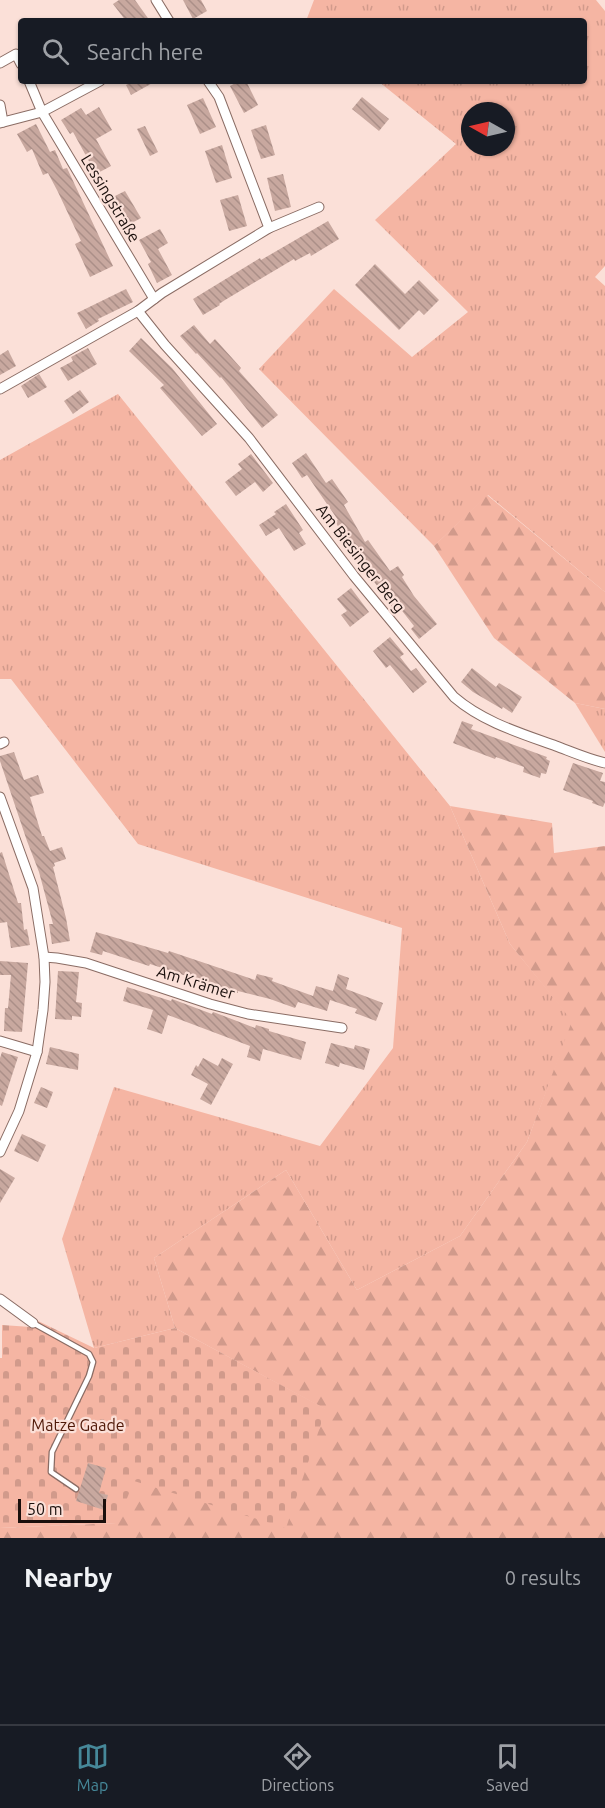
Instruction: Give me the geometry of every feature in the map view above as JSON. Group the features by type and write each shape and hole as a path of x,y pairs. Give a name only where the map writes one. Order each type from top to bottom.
{"street":[{"path":"156,0 167,18"},
{"path":"0,63 16,54 18,58"},
{"name":"Lessingstraße","path":"30,84 42,112 154,299"},
{"path":"0,105 2,122 42,112 94,84"},
{"path":"210,84 219,97 269,228"},
{"path":"0,389 138,311 162,293 269,228 320,207"},
{"name":"Am Biesinger Berg","path":"138,311 165,345 249,438 354,576 454,697 482,717 605,763"},
{"path":"0,797 33,888 44,957 43,1010 37,1052 20,1111 0,1152"},
{"name":"Am Krämer","path":"44,957 57,957 86,963 210,1004 248,1014 342,1028"},
{"path":"0,1041 37,1052"},
{"path":"0,1299 33,1323"}],"lane":[{"path":"33,1323 89,1354 93,1362 89,1376 52,1452 51,1472 76,1489"}],"green space":[{"path":"314,0 596,0 605,11 605,266 595,277 605,286 605,592 488,495 434,546 259,369 334,289 412,357 468,312 375,220 456,144 382,84 587,84 587,18 307,18"},
{"path":"118,394 450,806 510,944 573,1021 527,1142 460,1236 357,1290 286,1170 154,1258 175,1328 94,1348 62,1239 114,1087 320,1146 393,1048 402,928 138,844 11,679 0,679 0,460"},
{"path":"487,495 605,592 605,709 575,703 494,638 434,546"},
{"path":"575,703 605,709 605,752"},
{"path":"450,806 552,823 554,853 605,846 605,1538 0,1538 0,1528 116,1523 133,1481 325,1409 175,1328 154,1258 286,1170 357,1290 460,1236 527,1142 572,1021 510,944"},
{"name":"Matze Gaade","path":"36,1320 94,1348 175,1328 326,1409 286,1528 134,1481 117,1523 0,1528 2,1325 31,1327"}],"building":[{"path":"119,0 135,0 148,18 124,18 113,4"},
{"path":"183,0 201,0 207,11 192,18"},
{"path":"128,84 151,84 131,95 126,85"},
{"path":"248,84 258,105 244,113 230,86"},
{"path":"362,97 389,119 379,131 352,109"},
{"path":"203,98 216,127 200,134 187,105"},
{"path":"99,107 112,130 96,139 111,166 96,174 73,132 70,134 61,120 81,108 86,115"},
{"path":"36,124 50,152 55,150 63,169 67,168 113,266 90,277 75,244 81,241 58,192 48,173 43,175 32,149 27,152 17,134"},
{"path":"266,125 275,155 261,159 251,130"},
{"path":"145,126 158,152 150,156 137,129"},
{"path":"222,145 232,178 216,183 205,151"},
{"path":"283,174 291,207 275,211 267,178"},
{"path":"125,191 141,218 128,225 113,197"},
{"path":"238,195 247,226 229,231 220,200"},
{"path":"328,221 339,239 311,256 310,253 295,261 294,259 203,315 193,299 260,258 261,260"},
{"path":"160,229 168,243 158,249 172,275 157,283 148,264 151,262 139,240"},
{"path":"375,264 405,294 419,280 439,300 424,315 419,310 399,330 355,285"},
{"path":"126,289 133,302 98,319 99,321 86,329 77,313"},
{"path":"194,325 210,344 215,339 241,368 239,371 278,415 262,428 221,377 180,336"},
{"path":"141,338 172,368 217,424 202,436 160,388 164,385 129,351"},
{"path":"88,348 97,364 68,381 60,368 73,361 71,357"},
{"path":"8,350 16,366 0,375 0,355"},
{"path":"39,374 47,387 28,398 21,386"},
{"path":"80,390 89,402 73,414 64,401"},
{"path":"306,453 326,483 332,479 348,502 344,505 365,542 368,540 390,571 398,566 414,596 437,624 419,639 411,629 414,626 399,607 394,610 351,549 335,521 338,520 307,475 302,478 292,463"},
{"path":"251,454 273,483 263,492 255,482 236,496 225,482 242,469 238,464"},
{"path":"286,504 303,530 299,533 306,544 294,551 279,528 266,536 259,525"},
{"path":"351,588 369,612 350,627 341,615 347,611 337,599"},
{"path":"390,637 404,654 400,657 411,671 416,668 427,682 413,693 390,665 386,668 373,651"},
{"path":"472,668 496,687 499,683 522,697 512,713 473,692 461,682"},
{"path":"462,721 473,725 471,729 547,757 546,759 550,761 546,774 541,773 540,778 523,772 524,767 453,743"},
{"path":"14,752 24,780 38,775 44,793 30,797 42,836 50,851 62,847 66,859 54,863 53,867 70,941 52,944 49,924 53,924 39,872 0,761 0,756"},
{"path":"573,763 603,773 600,781 605,782 603,807 563,790"},
{"path":"2,852 18,903 21,903 24,930 27,929 30,945 11,948 7,922 0,923 0,853"},
{"path":"96,932 168,953 169,951 255,980 257,974 273,978 272,981 313,996 316,986 333,991 338,974 349,978 346,989 383,1003 376,1021 355,1013 357,1009 330,1000 327,1011 298,1002 295,1008 270,999 238,991 238,993 103,951 102,955 90,952"},
{"path":"0,961 28,963 22,1032 4,1031 5,1008 8,1008 11,975 0,975"},
{"path":"58,971 79,972 76,1002 82,1003 81,1017 72,1016 72,1020 55,1019"},
{"path":"127,987 306,1042 301,1060 263,1049 260,1061 247,1057 250,1046 168,1015 162,1034 147,1029 153,1010 123,1001"},
{"path":"331,1043 354,1049 355,1045 370,1049 364,1070 340,1063 339,1067 325,1063"},
{"path":"50,1047 79,1054 78,1070 46,1064"},
{"path":"2,1052 18,1057 2,1106 0,1105 0,1058"},
{"path":"203,1058 218,1066 222,1058 233,1064 211,1105 200,1099 208,1084 191,1075"},
{"path":"41,1087 53,1092 47,1108 34,1103"},
{"path":"22,1134 46,1145 38,1162 14,1151"},
{"path":"0,1169 15,1178 0,1203"},
{"path":"88,1463 106,1468 99,1493 108,1495 104,1510 76,1501"}]}
